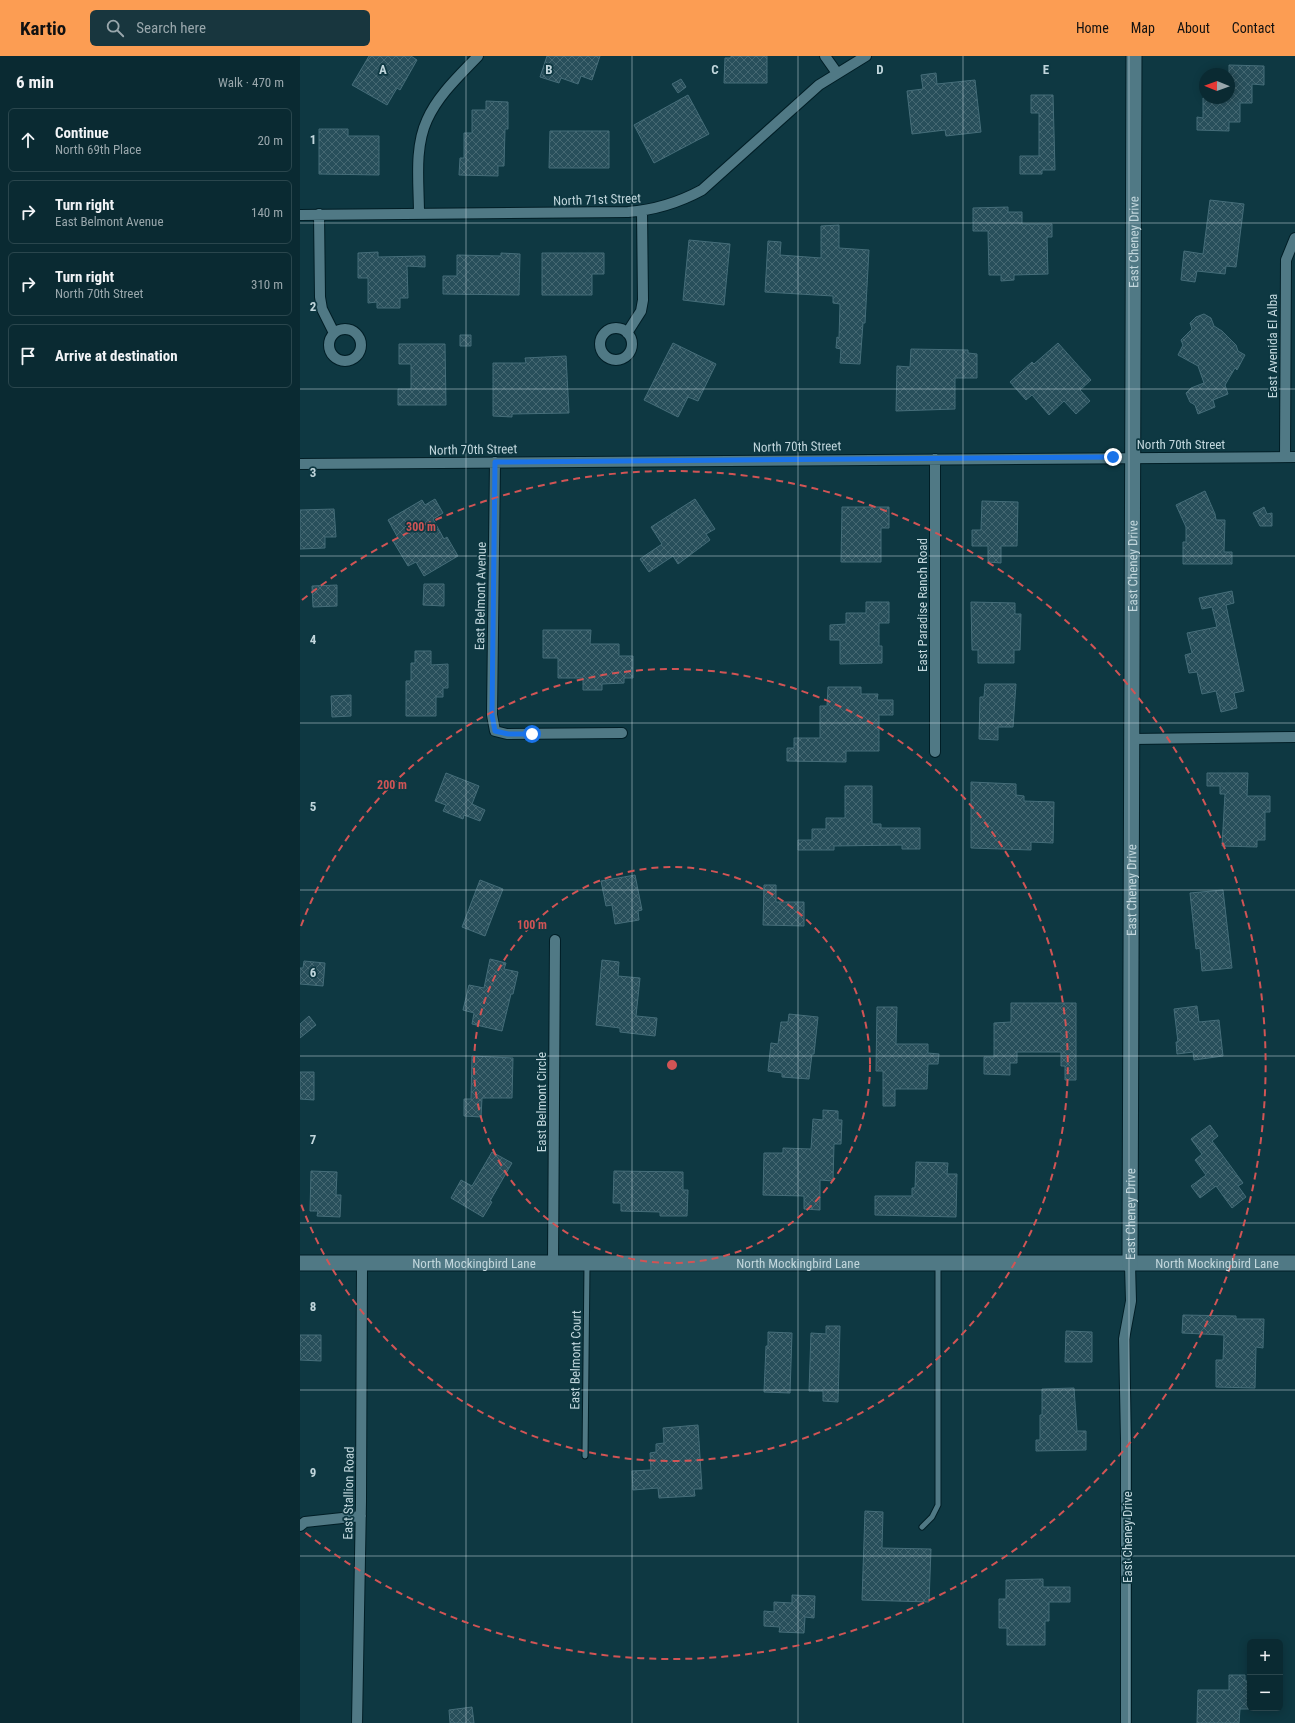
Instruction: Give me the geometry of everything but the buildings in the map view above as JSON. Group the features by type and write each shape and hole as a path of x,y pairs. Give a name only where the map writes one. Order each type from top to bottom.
{"street":[{"path":"419,214 419,160 426,121 438,101 478,56"},
{"path":"825,56 836,73"},
{"name":"North 71st Street","path":"300,214 642,211 683,200 702,190 819,85 836,73 866,56"},
{"name":"East Cheney Drive","path":"1126,1723 1126,1432 1124,1339 1131,1301 1134,56"},
{"path":"627,333 641,310 643,300 642,211"},
{"path":"319,214 320,297 322,309 334,333"},
{"name":"East Avenida El Alba","path":"1290,456 1286,260 1295,238"},
{"name":"North 70th Street","path":"300,464 1290,456"},
{"name":"East Paradise Ranch Road","path":"935,459 935,752"},
{"name":"East Belmont Avenue","path":"495,462 492,715 495,731 508,734 622,733"},
{"path":"1132,739 1295,737"},
{"name":"East Belmont Circle","path":"553,1264 555,940"},
{"name":"North Mockingbird Lane","path":"300,1263 1295,1264"},
{"name":"East Stallion Road","path":"357,1723 361,1516 362,1264"},
{"path":"300,1526 305,1522 361,1516"}],"lane":[{"name":"East Belmont Court","path":"585,1456 587,1264"},
{"path":"922,1527 932,1517 938,1506 938,1264"}],"route":[{"path":"532,734 508,734 495,731 492,715 495,462 1113,457"}]}
